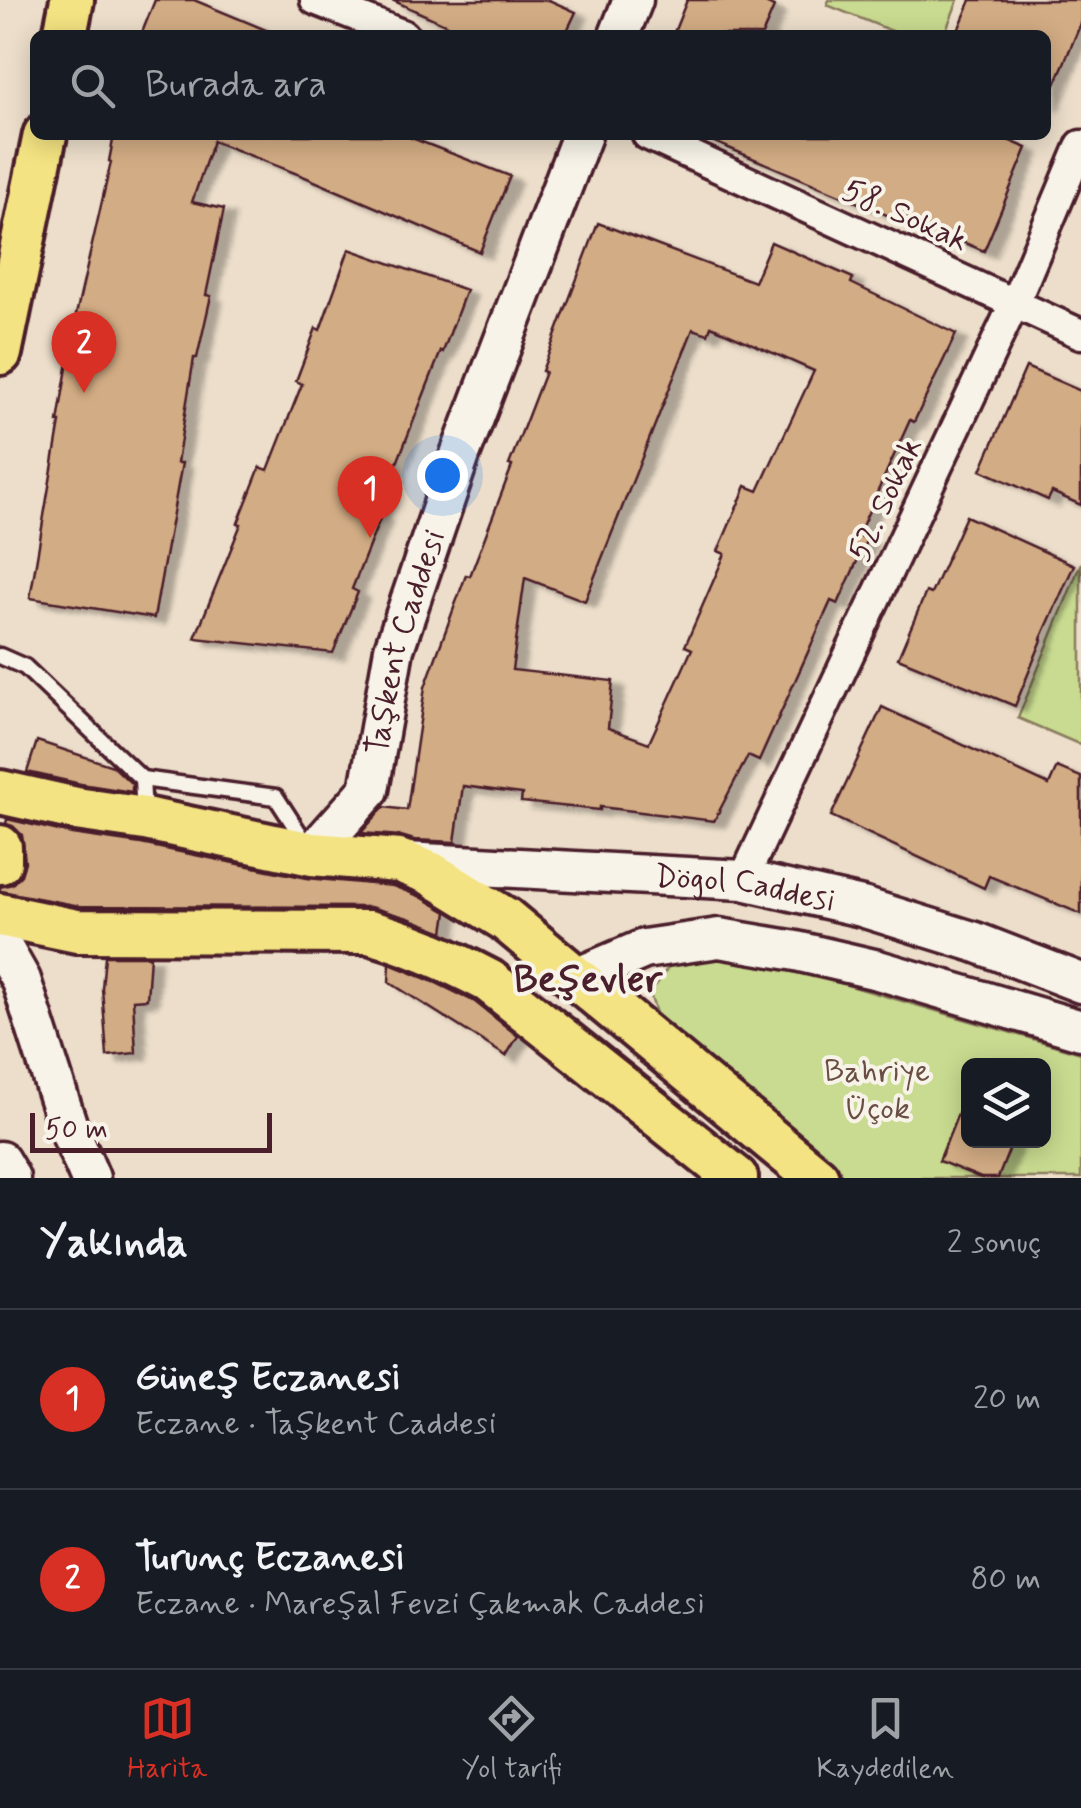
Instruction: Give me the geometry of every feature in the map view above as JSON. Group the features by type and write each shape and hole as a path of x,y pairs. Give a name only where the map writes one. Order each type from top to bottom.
{"main road":[{"path":"66,30 72,0"},
{"path":"0,353 44,140"},
{"name":"Dögol Caddesi","path":"0,792 76,809 143,799 312,854 399,861 430,873 505,919 576,978 540,1023"},
{"path":"0,847 0,862"},
{"path":"0,915 77,932 368,932 402,941 488,981 736,1178"},
{"path":"576,978 817,1178"}],"street":[{"path":"315,0 391,30"},
{"path":"622,30 633,0"},
{"name":"Taşkent Caddesi","path":"312,854 369,790 394,650 460,455 580,140"},
{"name":"58. Sokak","path":"658,140 1081,334"},
{"name":"52. Sokak","path":"743,880 1015,302 1081,145"},
{"name":"Dögol Caddesi","path":"399,861 743,880 862,907 975,942 1081,984"},
{"name":"Dögol Caddesi","path":"576,978 644,950 719,938 878,970 1081,1030"},
{"path":"0,943 21,980 65,1118 90,1178"},
{"path":"0,1161 10,1178"}],"lane":[{"path":"0,656 25,667 143,799"}],"green space":[{"path":"829,0 958,0 946,30 890,30 827,5"},
{"path":"1081,563 1081,745 1018,718"},
{"name":"Bahriye Üçok","path":"694,955 761,960 1081,1053 1081,1178 843,1178 661,1029 650,994 669,966"}],"building":[{"path":"155,0 194,0 266,30 143,30"},
{"path":"392,0 549,0 576,12 567,30 456,29"},
{"path":"687,0 759,0 774,7 764,30 675,30"},
{"path":"971,0 1081,0 1081,23 1051,94 1051,30 958,30"},
{"path":"113,140 417,140 510,176 480,252 213,141 192,202 224,209 206,295 211,296 194,358 177,463 182,463 154,618 30,598 75,319"},
{"path":"710,140 1008,140 1027,148 984,251 898,215 896,219"},
{"path":"598,223 754,282 771,242 853,278 851,283 956,334 914,422 910,420 858,535 867,539 838,604 831,601 759,761 748,756 714,821 521,802 522,794 463,786 455,842 361,833 384,807 407,810 425,687 512,466 509,465 545,372 542,371","holes":["711,326 814,371 758,491 746,486 718,551 725,554 685,646 692,649 649,743 608,728 613,681 512,670 525,578 585,601 693,329 708,334"]},
{"path":"349,249 466,290 377,514 381,516 352,589 358,592 333,653 195,638 260,467 268,470 302,384 296,381 316,328 320,330"},
{"path":"1026,367 1081,391 1081,505 1052,492 1048,500 981,470"},
{"path":"966,516 1074,565 1015,706 898,658 926,592 931,594"},
{"path":"882,707 1049,785 1057,767 1081,777 1081,914 989,876 984,888 831,816"},
{"path":"37,741 113,766 132,784 132,792 27,772"},
{"path":"7,819 307,878 393,886 447,912 444,932 370,907 80,906 0,891 0,887 12,884 21,875 25,862 22,835 6,824"},
{"path":"105,956 150,956 147,999 133,1000 136,1053 107,1056 102,988"},
{"path":"390,964 475,1002 518,1036 506,1056 389,982"},
{"path":"961,1106 961,1148 1010,1148 998,1178 981,1178 939,1161"}],"place":[{"name":"Turunç Eczanesi","path":"84,393"},
{"name":"Güneş Eczanesi","path":"370,538"}],"district":[{"name":"Beşevler","path":"588,978"}]}
